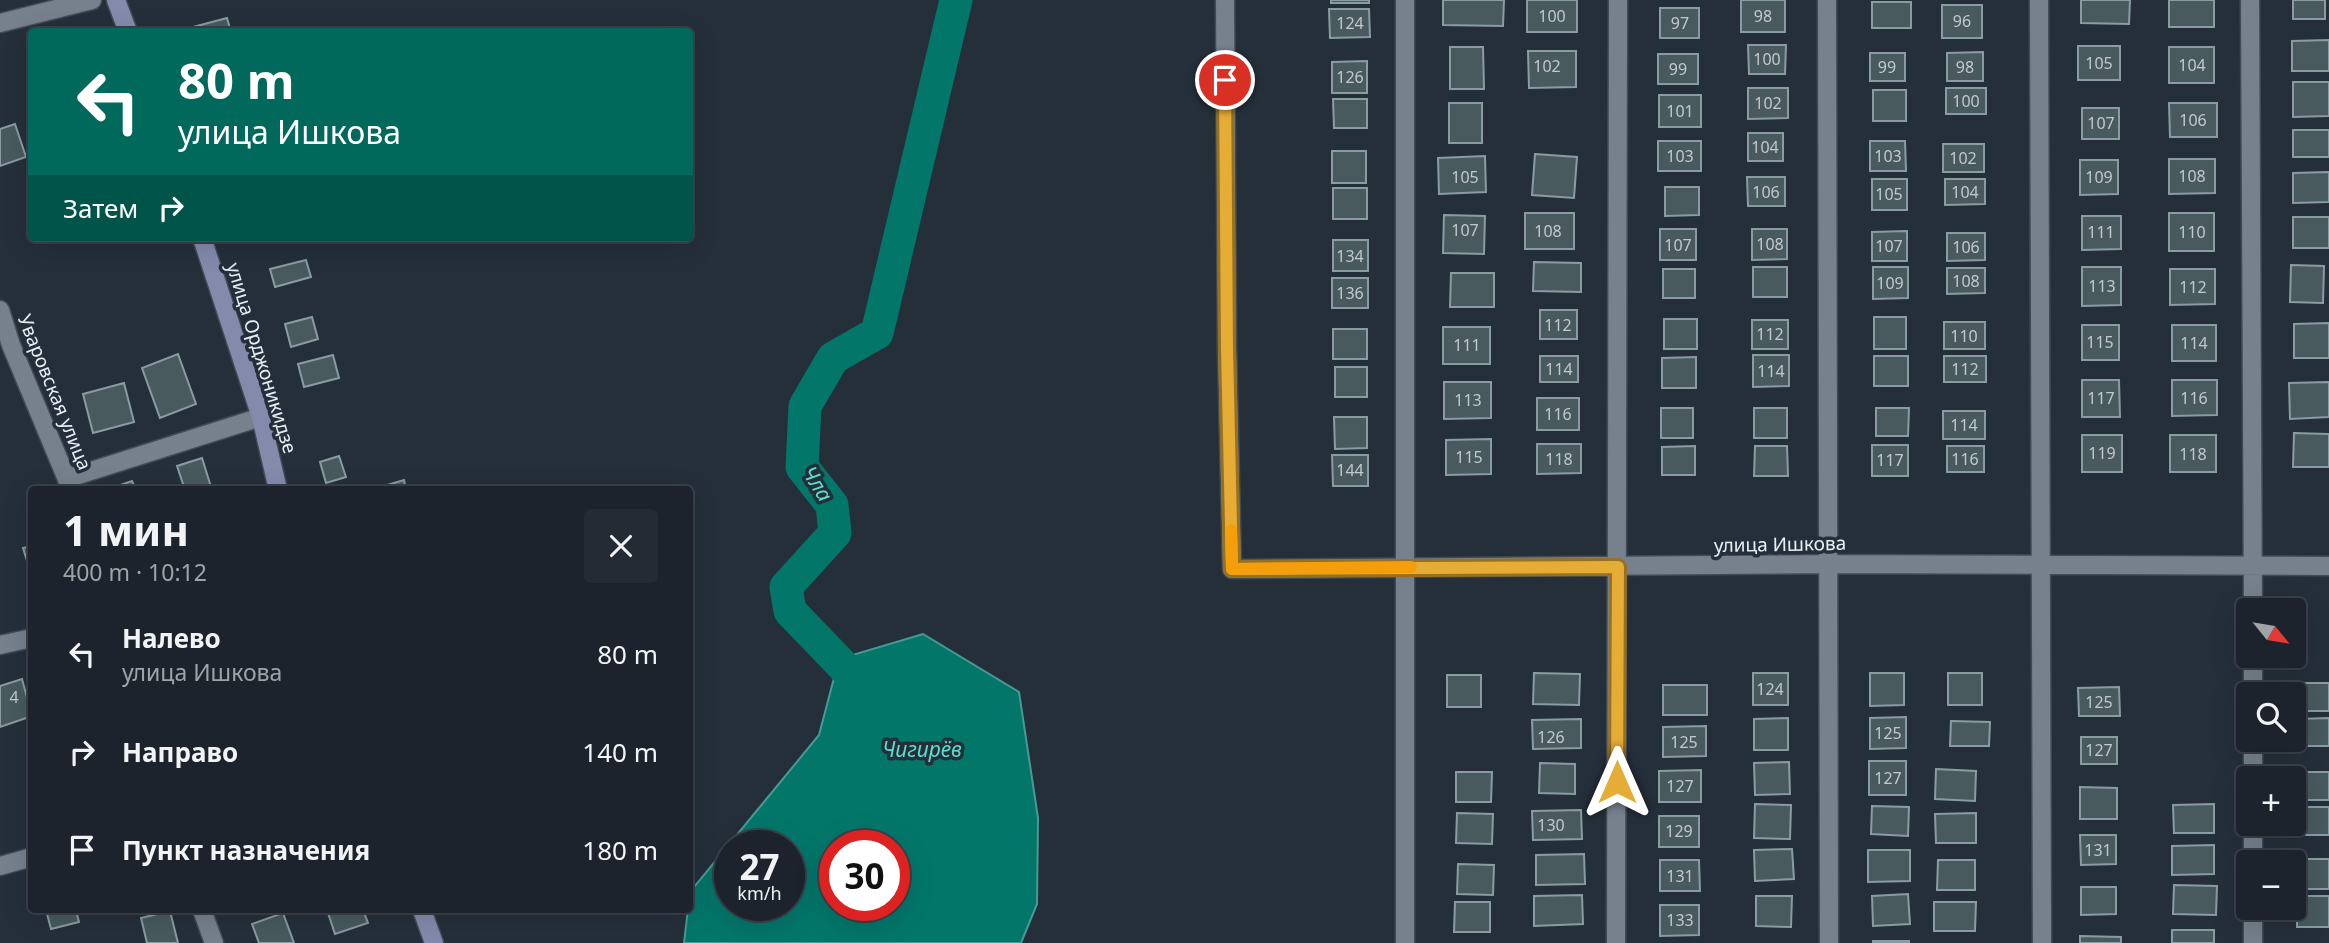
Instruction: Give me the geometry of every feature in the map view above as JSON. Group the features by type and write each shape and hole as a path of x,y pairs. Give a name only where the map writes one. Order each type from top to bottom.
{"street":[{"path":"0,23 92,0"},
{"path":"117,0 127,28"},
{"name":"улица Ишкова","path":"1225,0 1227,348 1232,569 1829,564 2329,566"},
{"path":"1405,0 1405,943"},
{"path":"1616,943 1618,0"},
{"path":"1827,0 1829,943"},
{"path":"2039,0 2042,943"},
{"path":"2250,0 2253,598"},
{"name":"улица Орджоникидзе","path":"203,242 261,417 277,486"},
{"name":"Уваровская улица","path":"0,310 11,345 70,484"},
{"path":"70,484 261,417"},
{"path":"0,645 28,639"},
{"path":"0,866 28,858"},
{"path":"203,913 214,943"},
{"path":"423,913 434,943"},
{"path":"2253,920 2253,943"}],"water":[{"name":"Чигирёв","path":"923,634 1019,692 1038,818 1037,904 1021,943 684,943 688,913 693,913 693,888 714,863 714,921 805,921 805,830 741,830 819,735 839,659"}],"building":[{"path":"1331,0 1369,0 1369,3 1331,3"},
{"path":"1443,0 1504,0 1503,26 1443,25"},
{"path":"1527,0 1577,0 1577,32 1527,32"},
{"path":"1741,0 1785,0 1785,32 1741,32"},
{"path":"2081,0 2130,0 2129,24 2081,23"},
{"path":"2169,0 2214,0 2214,27 2169,27"},
{"path":"2293,0 2325,0 2325,19 2293,19"},
{"path":"1872,2 1911,2 1911,28 1872,28"},
{"path":"1942,5 1982,5 1982,38 1942,38"},
{"path":"1660,8 1699,8 1699,38 1660,38"},
{"path":"1329,9 1369,9 1370,37 1330,38"},
{"path":"227,18 230,28 193,28"},
{"path":"2329,40 2329,71 2292,71 2292,41"},
{"path":"1748,45 1786,45 1785,74 1749,74"},
{"path":"2078,46 2120,46 2120,80 2078,80"},
{"path":"1450,47 1483,47 1484,89 1450,89"},
{"path":"2169,47 2214,47 2214,83 2169,83"},
{"path":"1528,51 1576,51 1576,87 1529,88"},
{"path":"1983,52 1983,81 1947,81 1947,53"},
{"path":"1870,53 1905,53 1905,81 1870,81"},
{"path":"1658,54 1698,54 1698,84 1658,84"},
{"path":"1367,61 1367,93 1332,93 1332,62"},
{"path":"2293,82 2329,82 2329,116 2293,117"},
{"path":"1748,88 1788,88 1788,118 1748,119"},
{"path":"1946,88 1986,88 1986,114 1946,114"},
{"path":"1873,90 1906,90 1906,121 1873,121"},
{"path":"1659,95 1701,95 1701,127 1659,127"},
{"path":"1333,99 1367,99 1367,128 1334,128"},
{"path":"1449,103 1482,103 1482,143 1449,143"},
{"path":"2169,103 2217,103 2217,137 2170,137"},
{"path":"2082,108 2119,108 2119,139 2082,139"},
{"path":"15,124 26,157 0,166 0,129"},
{"path":"2293,130 2329,130 2329,157 2293,157"},
{"path":"1748,133 1783,133 1783,161 1748,161"},
{"path":"1658,141 1701,141 1701,171 1658,171"},
{"path":"1870,141 1905,141 1906,171 1870,171"},
{"path":"1943,144 1984,144 1984,172 1943,172"},
{"path":"1332,151 1366,151 1366,183 1332,183"},
{"path":"1535,154 1577,157 1574,198 1532,195"},
{"path":"1485,156 1486,192 1439,194 1438,158"},
{"path":"2169,159 2215,159 2215,193 2169,194"},
{"path":"2080,160 2118,160 2118,194 2080,195"},
{"path":"2329,172 2329,202 2293,203 2293,173"},
{"path":"1747,177 1785,177 1785,206 1748,206"},
{"path":"1872,179 1907,179 1907,210 1872,210"},
{"path":"1945,179 1985,179 1985,204 1945,205"},
{"path":"1665,187 1699,187 1699,215 1665,216"},
{"path":"1333,188 1367,188 1367,219 1333,219"},
{"path":"1525,213 1574,213 1574,249 1525,249"},
{"path":"2169,213 2214,213 2214,251 2169,251"},
{"path":"1444,215 1485,216 1484,254 1443,253"},
{"path":"2082,216 2121,216 2121,249 2082,250"},
{"path":"2293,217 2329,217 2329,248 2293,248"},
{"path":"1660,229 1696,229 1696,260 1660,260"},
{"path":"1752,229 1787,229 1787,259 1752,260"},
{"path":"1907,231 1907,261 1872,261 1872,232"},
{"path":"1947,233 1985,233 1985,260 1947,261"},
{"path":"1333,240 1368,240 1368,271 1333,271"},
{"path":"306,260 311,277 275,287 270,269"},
{"path":"1534,262 1581,263 1581,292 1533,291"},
{"path":"2291,265 2324,266 2323,303 2290,302"},
{"path":"1753,267 1787,267 1787,297 1753,297"},
{"path":"1873,267 1908,267 1908,298 1873,299"},
{"path":"2082,267 2121,267 2121,305 2082,306"},
{"path":"1947,268 1985,268 1985,293 1947,294"},
{"path":"1663,269 1695,269 1695,298 1663,298"},
{"path":"2170,269 2215,269 2215,304 2170,305"},
{"path":"1451,273 1494,273 1494,307 1450,307"},
{"path":"1332,278 1368,278 1368,308 1332,308"},
{"path":"1540,310 1577,310 1577,339 1540,339"},
{"path":"312,317 318,339 291,347 285,324"},
{"path":"1874,317 1906,317 1906,349 1874,349"},
{"path":"1664,319 1697,319 1697,349 1664,349"},
{"path":"1752,320 1788,320 1788,349 1752,349"},
{"path":"1944,322 1985,322 1985,349 1944,349"},
{"path":"2329,323 2329,358 2294,358 2294,324"},
{"path":"2082,325 2119,325 2119,360 2082,360"},
{"path":"2172,325 2216,325 2216,361 2172,361"},
{"path":"1443,327 1490,327 1490,364 1443,364"},
{"path":"1333,329 1367,329 1367,359 1333,359"},
{"path":"178,354 196,404 160,418 142,368"},
{"path":"333,355 339,378 304,387 298,364"},
{"path":"1753,355 1789,355 1789,386 1753,387"},
{"path":"1540,356 1578,356 1578,382 1540,382"},
{"path":"1874,356 1908,356 1908,386 1874,386"},
{"path":"1944,356 1986,356 1986,382 1944,382"},
{"path":"1696,357 1696,388 1662,388 1662,358"},
{"path":"1335,367 1367,367 1367,397 1335,397"},
{"path":"2082,380 2119,380 2120,417 2082,417"},
{"path":"2172,380 2217,380 2217,415 2172,416"},
{"path":"1444,382 1491,382 1491,418 1444,419"},
{"path":"2329,382 2329,417 2290,419 2289,383"},
{"path":"124,383 134,422 93,433 83,394"},
{"path":"1537,398 1579,398 1579,430 1537,430"},
{"path":"1661,408 1693,408 1693,438 1661,438"},
{"path":"1754,408 1787,408 1787,438 1754,438"},
{"path":"1876,408 1909,408 1908,436 1876,436"},
{"path":"1943,411 1985,411 1985,439 1943,439"},
{"path":"1334,417 1367,417 1367,448 1335,449"},
{"path":"2294,433 2329,434 2329,467 2293,467"},
{"path":"2082,435 2122,435 2122,472 2082,472"},
{"path":"2170,435 2216,435 2216,472 2170,472"},
{"path":"1491,439 1491,474 1446,475 1446,440"},
{"path":"1537,444 1581,444 1581,473 1537,474"},
{"path":"1872,445 1908,445 1908,476 1872,476"},
{"path":"1695,446 1695,475 1662,475 1662,447"},
{"path":"1755,446 1787,446 1788,476 1754,476"},
{"path":"1947,446 1984,446 1984,472 1947,472"},
{"path":"1332,455 1368,455 1368,486 1333,486"},
{"path":"339,456 346,477 326,483 320,462"},
{"path":"202,458 211,486 184,486 177,466"},
{"path":"404,480 405,486 384,486"},
{"path":"132,481 134,486 118,486"},
{"path":"28,547 28,564 23,548"},
{"path":"1534,673 1580,674 1579,705 1533,704"},
{"path":"1753,673 1788,673 1788,705 1753,705"},
{"path":"1870,673 1904,673 1904,705 1870,706"},
{"path":"1948,673 1982,673 1982,705 1948,705"},
{"path":"1447,675 1481,675 1481,707 1447,707"},
{"path":"22,679 28,701 28,717 0,727 0,686"},
{"path":"2306,683 2329,683 2329,711 2306,711"},
{"path":"1663,685 1707,685 1707,715 1663,715"},
{"path":"2119,687 2120,716 2079,716 2078,688"},
{"path":"1906,717 1906,748 1870,749 1870,718"},
{"path":"1788,718 1788,750 1754,750 1754,719"},
{"path":"2329,718 2329,746 2306,746 2306,719"},
{"path":"1581,719 1581,748 1533,749 1532,720"},
{"path":"1951,721 1990,722 1989,746 1950,746"},
{"path":"1706,726 1706,756 1663,757 1663,727"},
{"path":"2081,737 2117,737 2117,764 2081,764"},
{"path":"1869,761 1906,761 1906,795 1869,795"},
{"path":"1789,762 1790,794 1755,795 1754,763"},
{"path":"1540,763 1575,764 1575,794 1539,793"},
{"path":"1936,769 1976,771 1975,801 1935,799"},
{"path":"1701,770 1701,802 1659,802 1659,771"},
{"path":"1456,772 1492,772 1491,802 1456,802"},
{"path":"2306,772 2329,772 2329,800 2306,800"},
{"path":"2080,787 2117,788 2117,819 2080,819"},
{"path":"1755,804 1791,805 1790,839 1754,838"},
{"path":"2214,804 2214,833 2174,833 2173,805"},
{"path":"1872,806 1909,807 1908,836 1871,834"},
{"path":"2306,807 2329,807 2329,835 2306,835"},
{"path":"1581,810 1582,839 1533,840 1532,811"},
{"path":"1457,813 1493,814 1492,844 1456,843"},
{"path":"1976,813 1976,843 1936,843 1935,814"},
{"path":"1659,816 1699,816 1699,847 1659,847"},
{"path":"2080,835 2116,835 2116,864 2081,865"},
{"path":"2214,845 2214,874 2172,875 2172,846"},
{"path":"1792,849 1794,879 1755,881 1754,850"},
{"path":"1868,850 1910,850 1910,881 1868,882"},
{"path":"1584,854 1585,884 1536,885 1536,855"},
{"path":"2306,859 2329,859 2329,889 2306,889"},
{"path":"1660,860 1699,860 1700,891 1660,891"},
{"path":"1938,860 1975,860 1975,890 1937,890"},
{"path":"1458,864 1494,865 1493,895 1457,894"},
{"path":"2174,885 2217,886 2216,915 2173,914"},
{"path":"2081,887 2116,887 2116,914 2081,915"},
{"path":"1908,894 1910,924 1873,926 1872,896"},
{"path":"1582,895 1583,924 1534,926 1534,896"},
{"path":"1756,896 1792,896 1791,927 1756,926"},
{"path":"2306,896 2329,896 2329,927 2297,927 2297,920 2306,920"},
{"path":"1455,902 1490,902 1490,932 1454,932"},
{"path":"1934,902 1976,902 1975,931 1934,931"},
{"path":"1660,905 1699,905 1699,935 1660,936"},
{"path":"47,913 77,913 79,922 51,929"},
{"path":"170,913 178,943 147,943 141,918"},
{"path":"283,913 294,943 259,943 252,924"},
{"path":"328,913 364,913 368,923 335,934"},
{"path":"2172,930 2214,930 2214,943 2172,943"},
{"path":"2080,936 2121,937 2121,943 2080,943"},
{"path":"1909,941 1909,943 1873,943"}],"waterway":[{"name":"Чла","path":"868,692 790,611 786,587 835,533 832,505 802,467 805,406 833,358 877,333 956,0"}],"slow traffic":[{"path":"1231,530 1232,569 1411,567"}],"route":[{"path":"1225,80 1232,569 1618,567 1617,782"}]}
